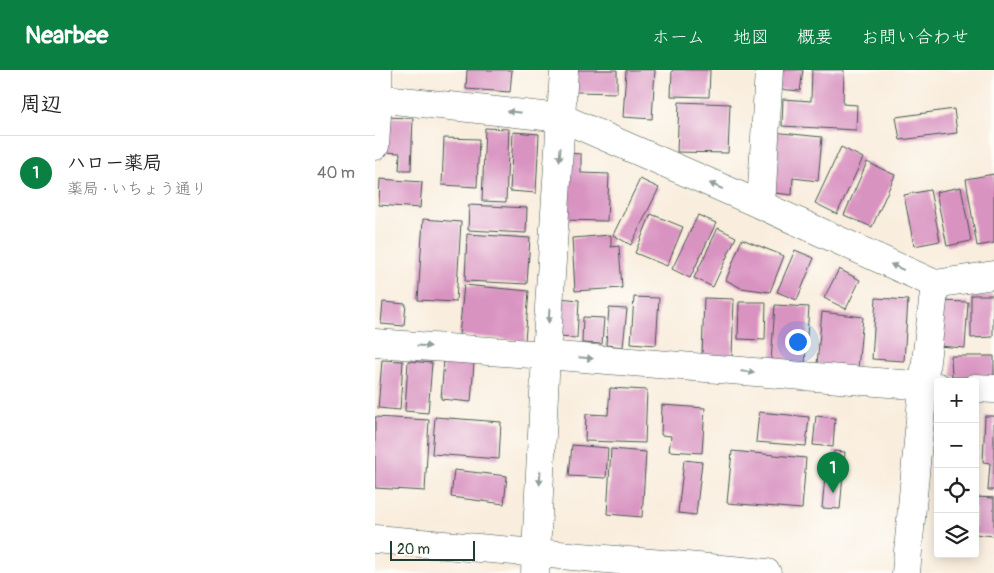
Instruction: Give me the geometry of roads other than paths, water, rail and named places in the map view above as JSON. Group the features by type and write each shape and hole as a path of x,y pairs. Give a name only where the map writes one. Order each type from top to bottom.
{"street":[{"path":"375,146 378,70"},
{"path":"536,563 546,354 564,70"},
{"path":"761,205 769,70"},
{"path":"376,98 562,118 935,284 994,275"},
{"path":"907,573 930,387 935,284"},
{"path":"375,342 546,354 930,387"},
{"path":"979,388 994,389"},
{"path":"375,539 536,563 767,573"}],"place":[{"name":"ハロー薬局","path":"833,493"}]}
